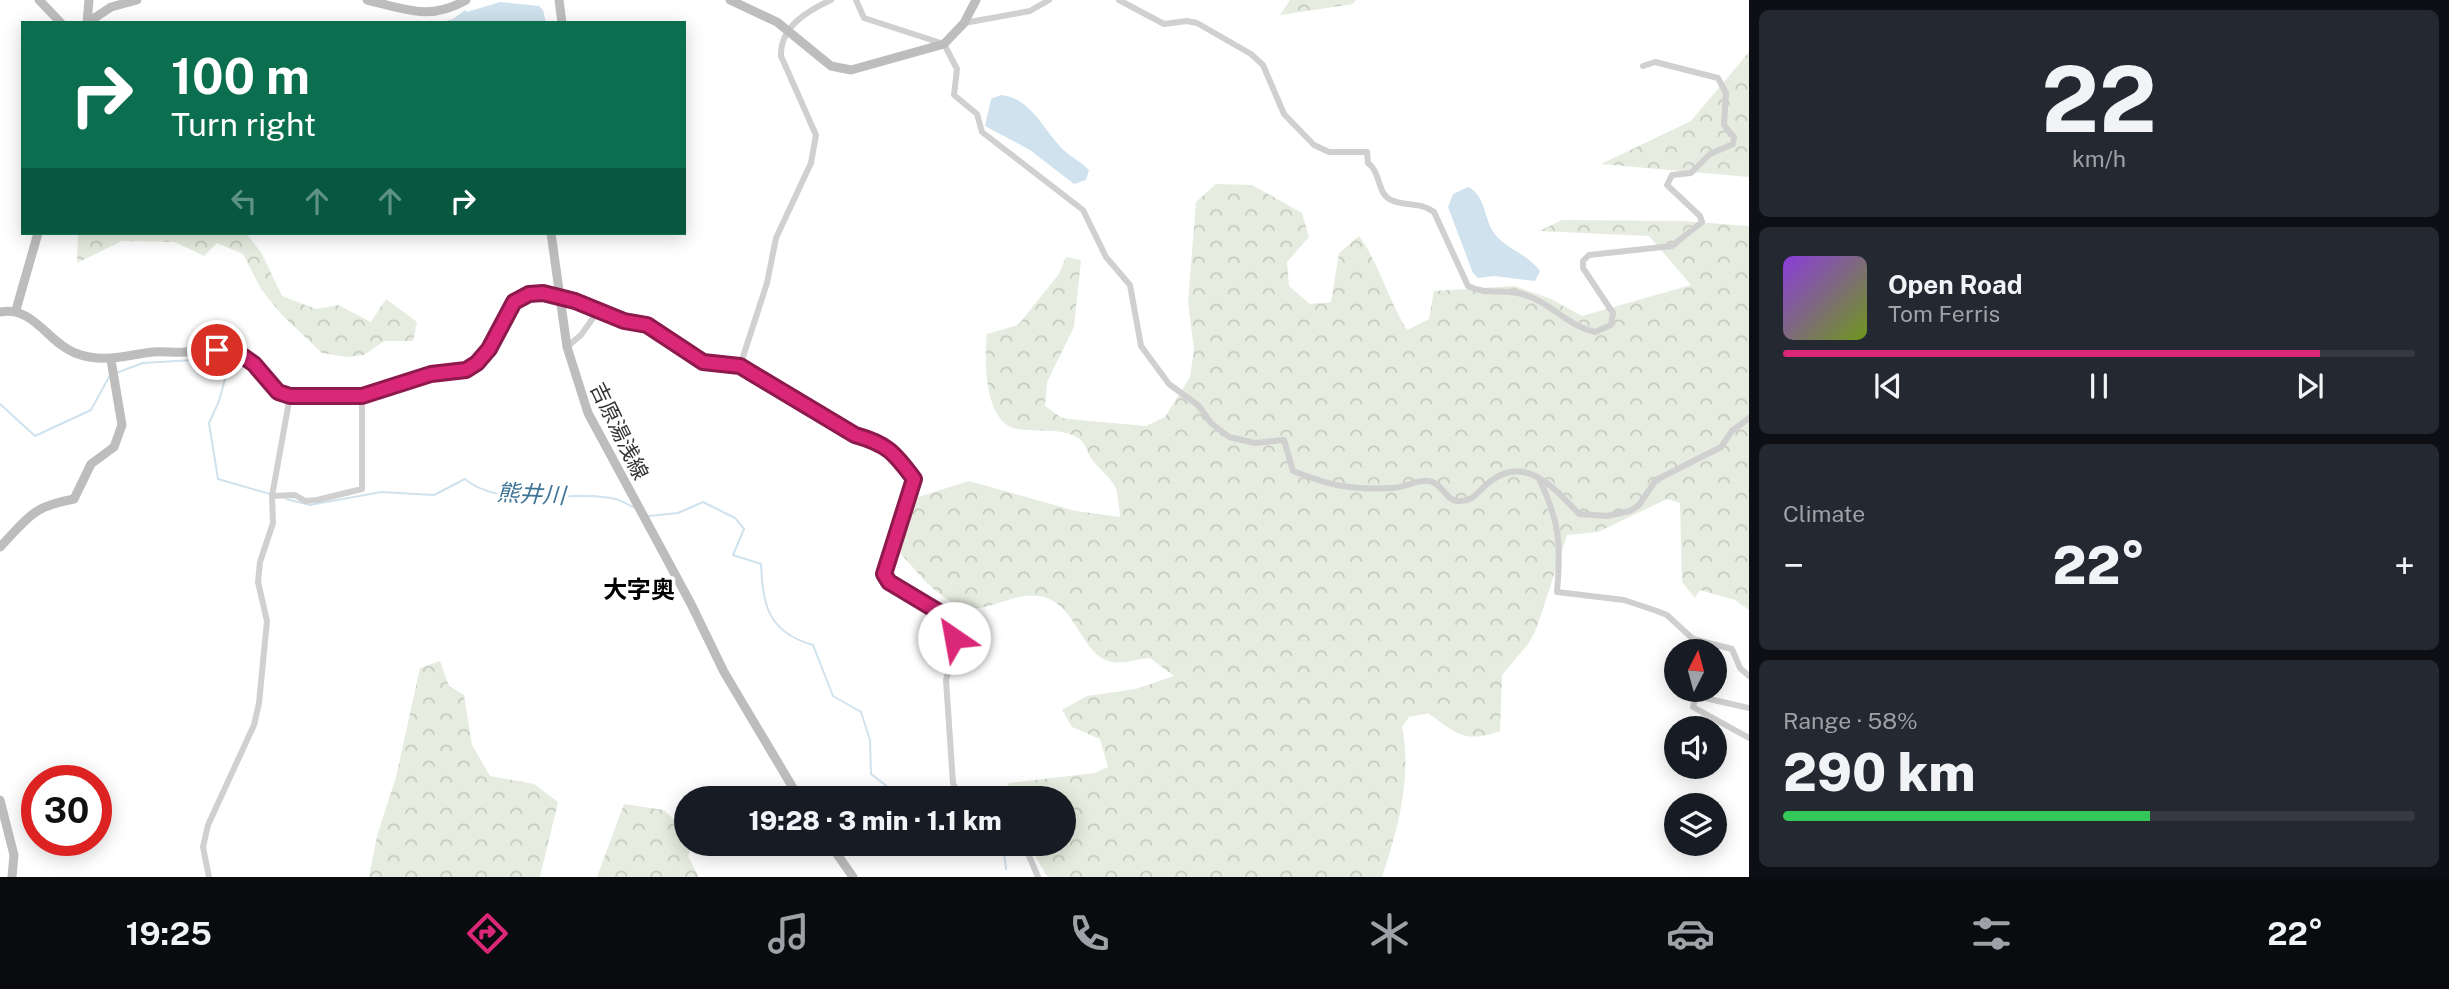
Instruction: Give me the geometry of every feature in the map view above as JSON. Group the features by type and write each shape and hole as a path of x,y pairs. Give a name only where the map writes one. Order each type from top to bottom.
{"main road":[{"path":"39,0 59,21"},
{"path":"87,21 89,0"},
{"path":"90,21 111,7 137,0"},
{"path":"368,0 431,13 443,11 466,0"},
{"path":"559,0 562,21"},
{"path":"730,0 754,9 790,31 831,65 846,70 889,62 944,44 964,23 976,0"},
{"path":"16,310 37,235"},
{"name":"吉原湯浅線","path":"551,235 567,347 588,414 691,604 724,672 792,786"},
{"path":"0,312 16,310 26,314 66,349 97,359 111,360 157,351 225,351 254,364 271,386 290,396 362,396 431,374 466,370 477,363 489,349 514,302 529,294 559,296"},
{"path":"0,547 35,510 45,504 74,499 91,464 114,447 122,425 111,360"},
{"path":"0,800 12,845 12,877"},
{"path":"838,856 853,877"}],"street":[{"path":"740,366 767,283 776,238 811,163 816,135 781,56 782,43 806,12 831,0"},
{"path":"856,0 864,18 944,44 957,69 954,95 977,114 978,126 989,139 1055,185 1083,210 1106,257 1130,285 1137,330 1146,356 1169,384 1199,406 1211,423 1229,438 1255,443 1284,440 1293,471 1348,489 1395,488 1428,481 1437,484 1452,500 1458,502 1469,500 1498,474 1520,470 1560,493 1579,513 1608,516 1630,511 1639,505 1656,481 1721,447 1732,432 1749,418"},
{"path":"964,23 1030,11 1049,0"},
{"path":"1119,0 1164,24 1187,21 1197,23 1251,54 1263,65 1284,114 1314,145 1329,152 1367,152 1368,163 1373,166 1385,195 1392,201 1423,204 1434,212 1468,286 1476,290 1525,295 1574,326 1595,332 1611,325 1613,313 1583,268 1584,261 1589,255 1672,246 1694,231 1702,222 1700,216 1667,185 1668,180 1672,175 1696,170 1710,155 1733,144 1734,137 1724,125 1726,93 1718,78 1655,62 1643,66"},
{"path":"559,296 624,321 647,325 703,362 740,366 855,435 885,444 914,479 884,574 889,582 939,612 951,629 953,656 946,680 954,786"},
{"path":"567,347 581,335 598,311"},
{"path":"209,877 203,847 208,825 254,725 259,703 267,621 258,582 260,562 273,523 272,496 290,396"},
{"path":"272,496 295,495 305,500 317,500 362,489 362,396"},
{"path":"1538,478 1558,527 1560,548 1557,592 1624,600 1667,615 1693,639 1732,649 1740,668 1749,676"},
{"path":"1749,708 1705,698 1695,700 1693,706 1749,738"},
{"path":"1029,856 1038,877"}],"green space":[{"path":"1290,0 1356,0 1353,4 1280,15"},
{"path":"1749,52 1749,177 1601,164 1691,121"},
{"path":"1216,184 1252,185 1302,213 1309,237 1287,262 1289,286 1310,304 1331,302 1339,253 1359,236 1407,330 1429,319 1434,291 1515,286 1551,299 1582,316 1691,285 1649,236 1539,231 1562,220 1683,221 1749,226 1749,610 1735,600 1700,590 1695,598 1682,582 1680,503 1667,499 1598,532 1567,535 1537,627 1529,643 1502,675 1500,731 1478,736 1461,734 1428,713 1409,717 1402,727 1405,765 1402,803 1382,877 1048,877 1035,856 1076,856 1076,786 1007,786 1009,783 1095,773 1108,767 1100,739 1072,727 1062,710 1087,696 1136,689 1174,676 1150,658 1112,662 1102,658 1087,643 1067,613 1049,599 1028,596 979,608 959,605 939,594 899,552 915,498 969,481 1076,511 1120,517 1114,485 1091,459 1079,438 1062,432 1017,429 1006,424 998,415 988,389 987,334 1018,325 1059,274 1066,257 1081,260 1074,327 1047,382 1045,406 1062,418 1089,421 1146,426 1165,417 1190,377 1194,350 1188,302 1196,202"},
{"path":"78,235 248,235 262,254 282,296 316,309 338,305 371,322 386,299 417,322 413,341 384,341 364,355 347,357 322,353 282,315 261,289 243,254 217,243 204,256 175,242 122,241 77,263"},
{"path":"440,661 449,686 464,695 472,745 490,776 534,784 558,802 540,877 369,877 377,836 396,777 420,668"},
{"path":"624,804 664,810 674,820 674,856 688,856 699,877 597,877"}],"water":[{"path":"500,2 539,6 546,21 446,21 465,10 467,12"},
{"path":"1001,95 1022,103 1038,118 1059,145 1089,170 1086,180 1074,184 1030,150 985,126 991,99"},
{"path":"1468,187 1478,195 1494,233 1540,271 1535,281 1495,276 1478,278 1473,273 1448,207 1453,194"}],"waterway":[{"name":"熊井川","path":"116,373 143,363 210,359 226,375 209,423 218,479 270,494"},
{"name":"熊井川","path":"0,404 35,436 91,410 110,375"},
{"name":"熊井川","path":"286,499 310,505 381,492 434,495 465,479 498,494 597,497 617,500 635,508"},
{"name":"熊井川","path":"649,516 678,513 703,502 735,518 744,529 733,555 761,564 766,605 777,625 798,640 813,645 833,696 861,712 870,740 871,774 886,786"},
{"name":"熊井川","path":"1004,856 1006,869"}],"district":[{"name":"大字奥","path":"639,590"}],"route":[{"path":"217,350 244,357 254,364 278,392 290,396 361,396 379,393 431,374 466,370 477,363 489,349 514,302 529,294 559,296 624,321 647,325 690,356 718,366 740,366 855,435 885,444 892,451 914,479 884,574 889,582 939,612 954,638"}]}
